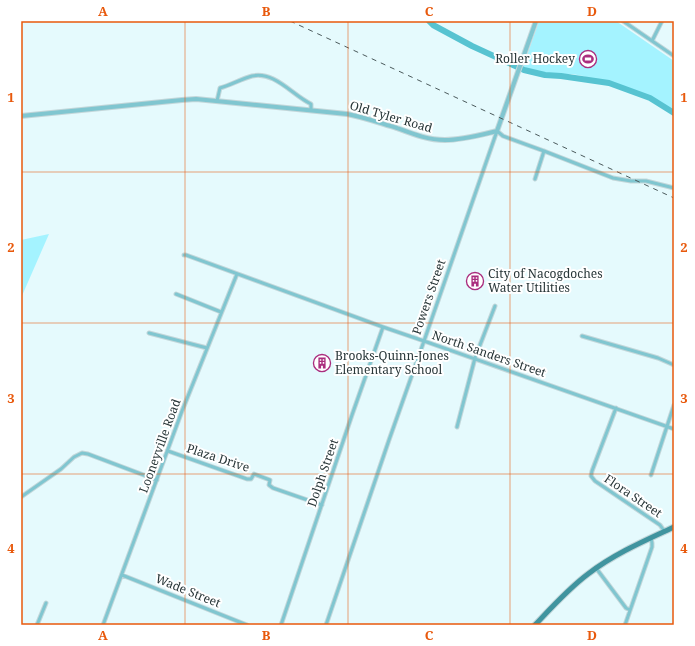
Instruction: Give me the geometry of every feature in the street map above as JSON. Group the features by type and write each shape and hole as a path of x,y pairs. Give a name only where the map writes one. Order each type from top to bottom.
{"main road":[{"path":"535,625 571,588 596,568 618,554 674,527"}],"street":[{"name":"Powers Street","path":"326,625 535,21"},
{"path":"623,21 674,56"},
{"path":"652,41 662,21"},
{"path":"217,101 220,88 254,76 263,76 275,79 298,97 312,105 311,110"},
{"name":"Old Tyler Road","path":"21,116 196,99 346,114 366,118 422,137 436,140 455,140 497,132"},
{"path":"497,132 503,136 613,178 631,181 646,181 674,188"},
{"path":"535,179 544,151"},
{"name":"North Sanders Street","path":"184,255 383,327 674,429"},
{"name":"Looneyville Road","path":"103,625 207,348 237,274"},
{"path":"176,294 221,312"},
{"path":"457,427 475,358 495,306"},
{"name":"Dolph Street","path":"281,625 383,327"},
{"path":"149,333 207,348"},
{"path":"582,336 658,358 674,365"},
{"path":"651,475 674,405"},
{"name":"Flora Street","path":"616,408 592,471 592,477 595,482 660,526 665,532"},
{"name":"Plaza Drive","path":"168,451 247,479 251,479 254,474 270,480 269,485 273,488 322,505"},
{"path":"21,497 61,469 71,458 82,453 157,480"},
{"path":"625,625 652,547 651,538"},
{"path":"596,568 626,608 630,610"},
{"name":"Wade Street","path":"122,575 247,625"},
{"path":"37,625 46,603"}],"shaded area":[{"path":"539,21 616,21 674,61 674,112 650,97 608,82 572,74 545,74 523,67"},
{"path":"49,234 21,298 21,240"}],"waterway":[{"path":"429,21 433,25 472,46 524,70 545,75 609,83 650,98 674,113"}],"railway":[{"path":"290,21 674,198"}],"place":[{"name":"Roller Hockey","path":"588,59"},
{"name":"City of Nacogdoches Water Utilities","path":"475,281"},
{"name":"Brooks-Quinn-Jones Elementary School","path":"322,363"}]}
